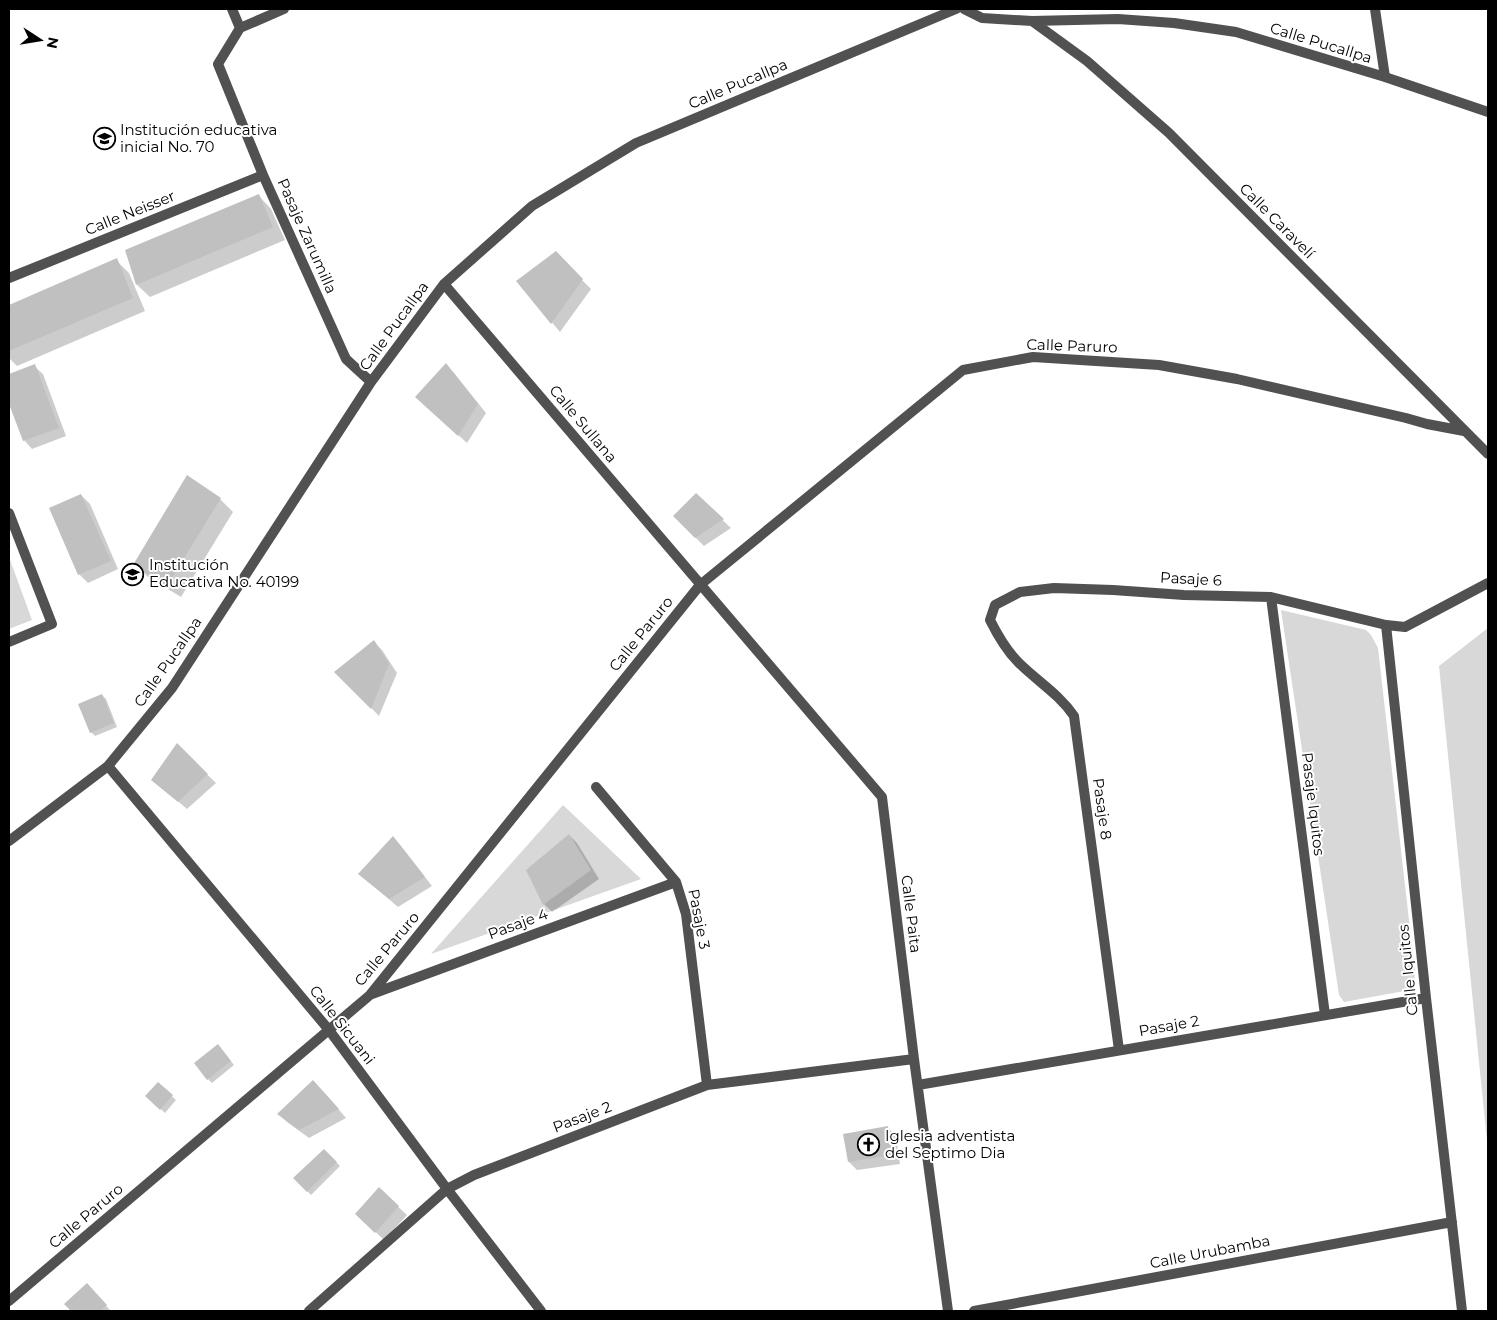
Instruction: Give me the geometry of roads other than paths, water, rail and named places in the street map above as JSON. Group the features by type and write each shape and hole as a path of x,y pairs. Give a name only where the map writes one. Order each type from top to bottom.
{"street":[{"path":"232,9 240,28 284,9"},
{"name":"Calle Pucallpa","path":"9,841 108,766 172,688 371,382 444,284 532,206 636,143 956,9"},
{"name":"Calle Pucallpa","path":"964,9 982,18 1032,21 1118,19 1174,23 1236,32 1488,112"},
{"path":"1376,9 1385,78"},
{"name":"Calle Caravelí","path":"1032,21 1087,61 1169,133 1488,454"},
{"name":"Pasaje Zarumilla","path":"240,28 218,64 263,176 346,359 371,382"},
{"name":"Calle Neisser","path":"9,278 263,176"},
{"name":"Calle Sullana","path":"444,284 700,585"},
{"name":"Calle Paruro","path":"9,1301 370,995 700,585 963,370 1033,357 1159,365 1237,379 1464,431"},
{"path":"9,513 52,624 9,642"},
{"name":"Pasaje 6","path":"995,605 1020,592 1054,588 1184,595 1271,597 1386,626 1405,627 1488,583"},
{"name":"Calle Paita","path":"700,585 882,797 914,1059 948,1311"},
{"name":"Pasaje Iquitos","path":"1271,597 1325,1015"},
{"name":"Pasaje 8","path":"995,605 990,620 1002,643 1018,662 1066,704 1074,716 1119,1050"},
{"name":"Calle Iquitos","path":"1386,626 1462,1311"},
{"name":"Calle Sicuani","path":"108,766 329,1030 447,1189 541,1311"},
{"name":"Pasaje 3","path":"596,788 676,882 686,914 707,1085"},
{"name":"Pasaje 4","path":"370,995 676,882"},
{"name":"Pasaje 2","path":"918,1085 1426,998"},
{"name":"Pasaje 2","path":"309,1311 447,1189 474,1175 707,1085 914,1059"},
{"name":"Calle Urubamba","path":"974,1311 1452,1222"}],"place":[{"name":"Institución educativa inicial No. 70","path":"104,139"},
{"name":"Institución Educativa No. 40199","path":"133,574"},
{"name":"Iglesia adventista del Septimo Dia","path":"869,1145"}]}
